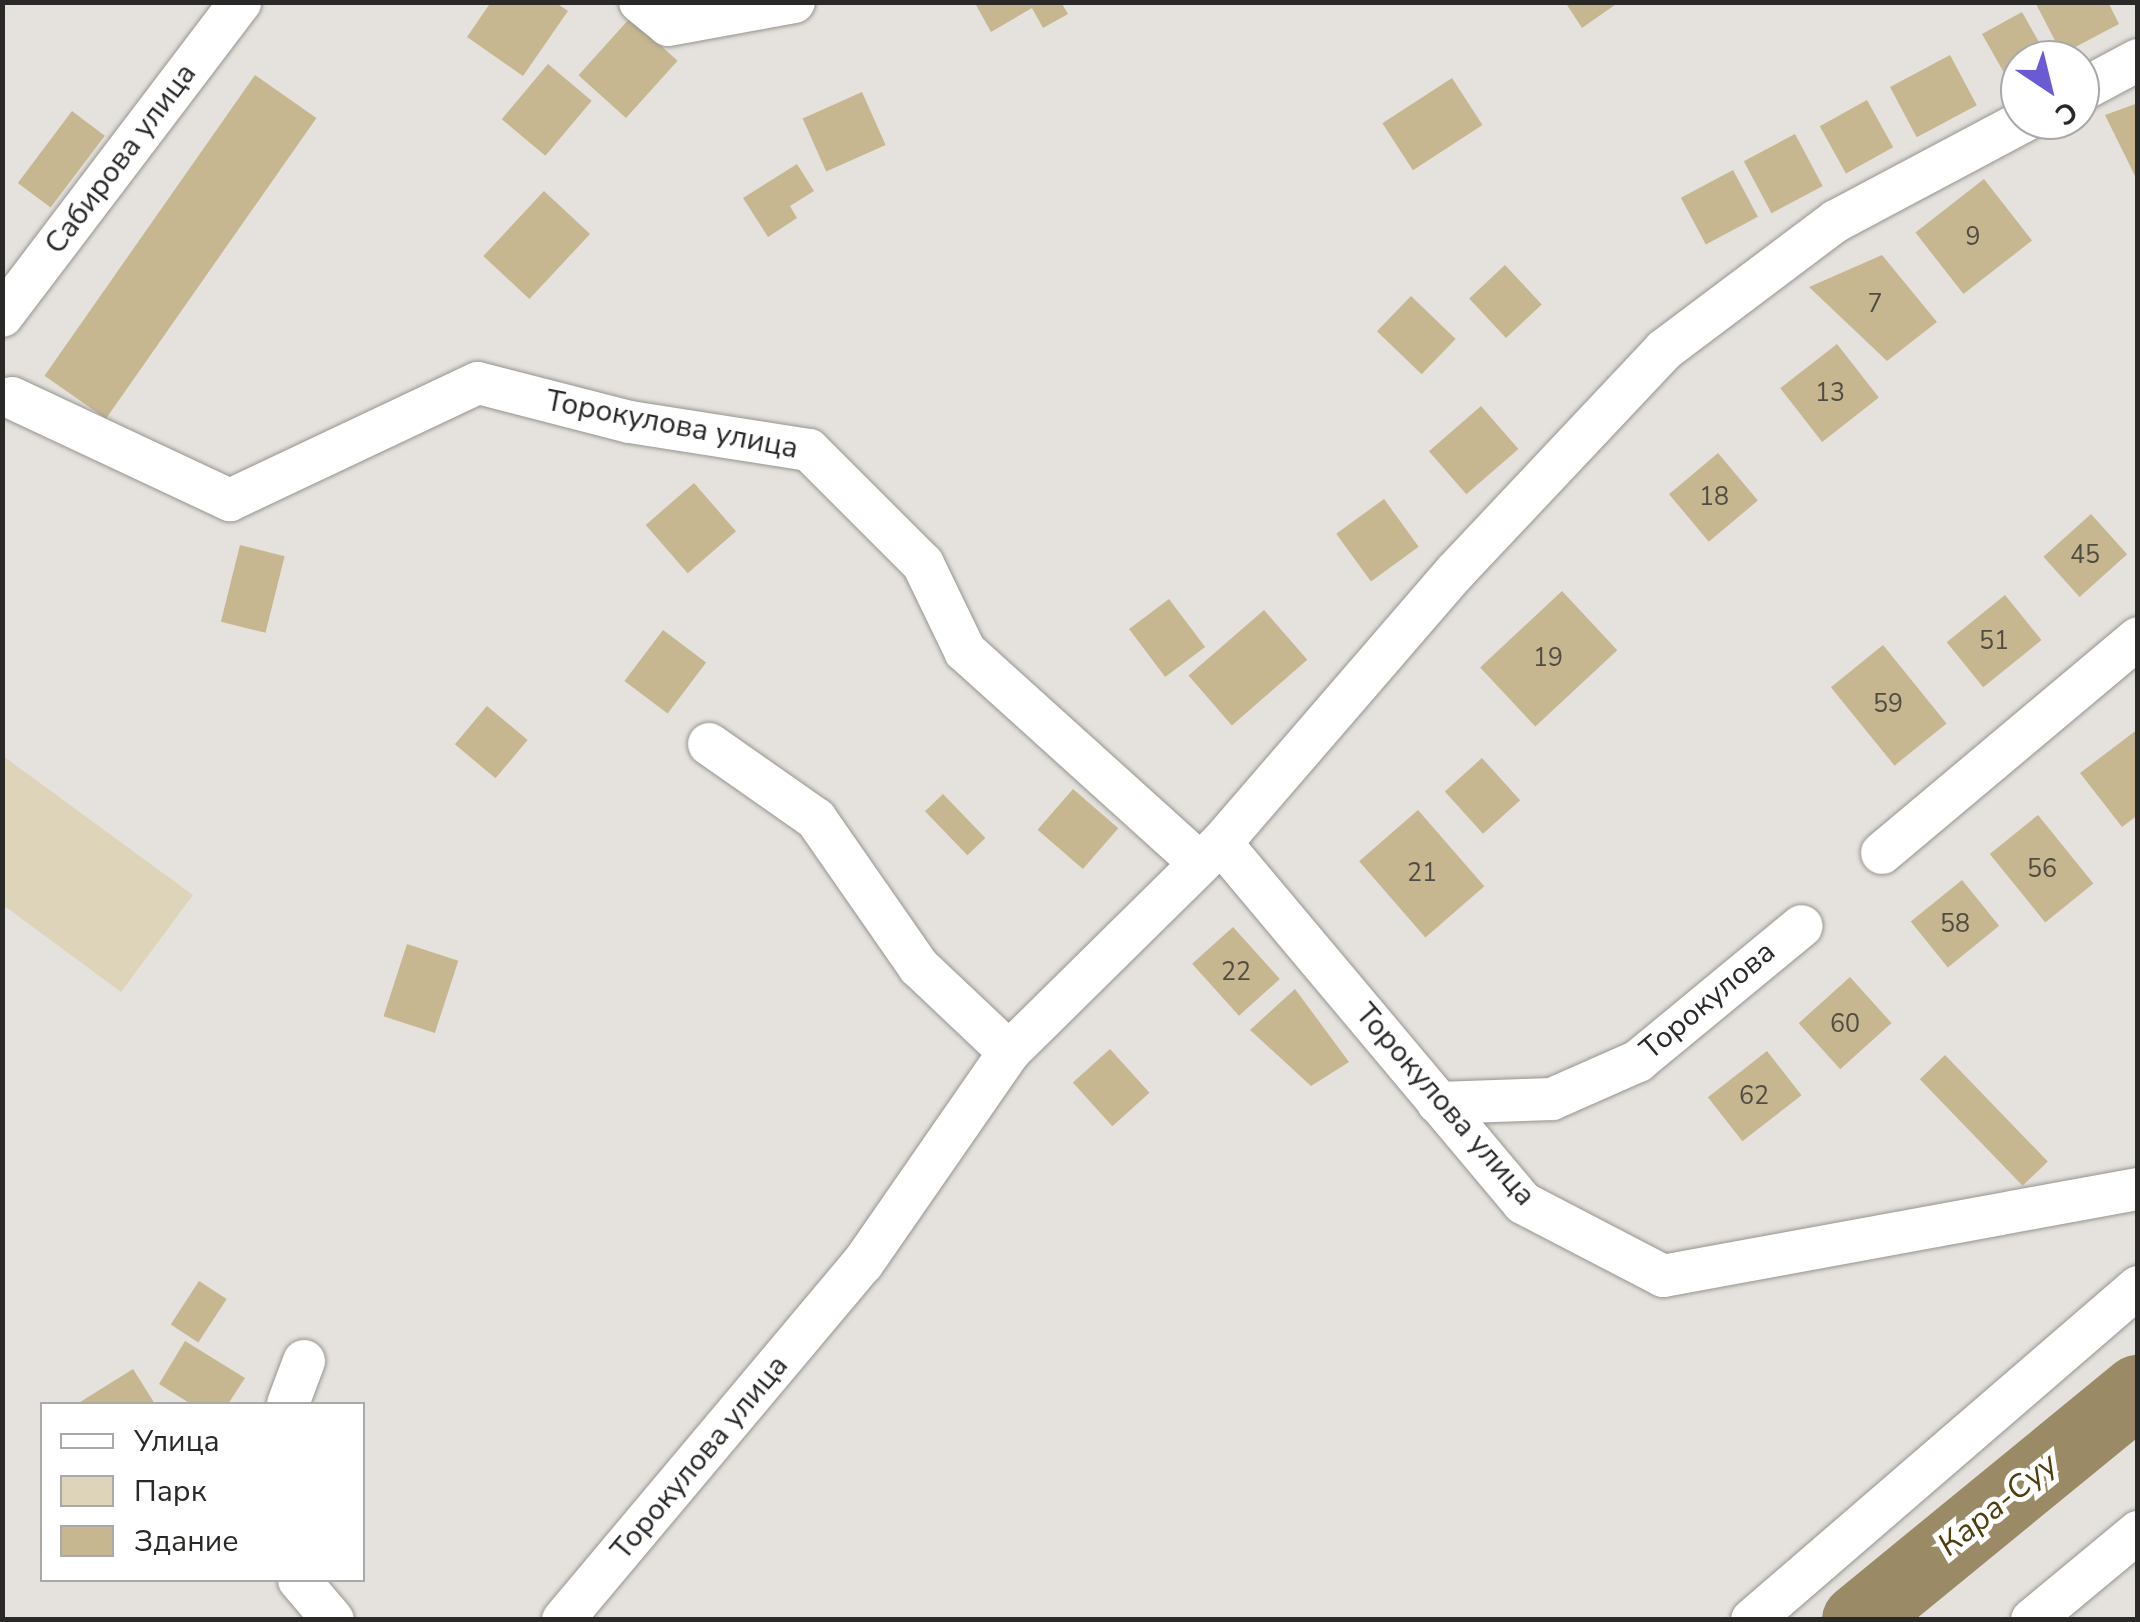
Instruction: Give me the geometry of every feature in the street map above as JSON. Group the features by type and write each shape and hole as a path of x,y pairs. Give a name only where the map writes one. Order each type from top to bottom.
{"street":[{"name":"Сабирова улица","path":"2,316 240,2"},
{"path":"640,2 668,25 794,2"},
{"path":"2100,80 2138,60"},
{"name":"Торокулова улица","path":"563,1620 863,1262 1009,1052 1210,853 1455,572 1664,350 1836,222 2000,134"},
{"name":"Торокулова улица","path":"12,398 230,500 478,383 630,422 810,450 923,564 964,651 1210,853 1438,1102 1523,1203 1663,1276 2138,1190"},
{"path":"1882,853 2138,638"},
{"path":"710,744 816,819 919,967 1009,1052"},
{"name":"Торокулова","path":"1438,1102 1552,1099 1638,1061 1802,926"},
{"path":"1752,1620 2138,1288"},
{"path":"289,1402 304,1361"},
{"path":"2032,1620 2138,1532"},
{"path":"301,1582 333,1620"}],"green space":[{"path":"3,756 193,895 121,992 3,905"}],"building":[{"path":"491,2 555,2 568,11 523,76 467,37"},
{"path":"1061,2 1068,14 1043,28 1032,8 991,32 976,5"},
{"path":"1565,2 1619,2 1582,28"},
{"path":"2035,2 2108,2 2119,24 2089,40 2055,40"},
{"path":"2022,12 2038,40 2000,40 2000,66 1982,34"},
{"path":"630,18 678,61 626,118 578,75"},
{"path":"1950,55 1977,105 1917,137 1890,87"},
{"path":"548,64 592,101 545,156 502,119"},
{"path":"255,75 316,118 106,419 44,376"},
{"path":"1452,78 1482,125 1413,170 1382,123"},
{"path":"862,92 886,145 826,171 803,118"},
{"path":"1867,100 1893,147 1846,173 1820,126"},
{"path":"2138,103 2138,182 2105,115"},
{"path":"72,111 105,136 51,208 18,183"},
{"path":"1795,134 1823,186 1771,213 1744,161"},
{"path":"797,164 814,191 790,206 797,218 768,237 743,198"},
{"path":"1733,170 1758,217 1706,244 1681,198"},
{"path":"1984,179 2032,240 1963,294 1915,233"},
{"path":"544,191 590,234 529,299 483,256"},
{"path":"1882,255 1937,322 1887,361 1809,287"},
{"path":"1505,265 1542,304 1506,338 1469,298"},
{"path":"1411,296 1456,339 1422,374 1377,331"},
{"path":"1837,344 1879,398 1822,442 1780,388"},
{"path":"1481,406 1518,449 1466,494 1429,451"},
{"path":"1718,453 1758,500 1709,542 1669,494"},
{"path":"694,483 736,531 688,573 646,525"},
{"path":"1384,499 1419,547 1371,581 1336,534"},
{"path":"2091,514 2127,554 2080,597 2043,557"},
{"path":"240,545 285,556 266,633 221,622"},
{"path":"1562,591 1617,650 1535,727 1480,667"},
{"path":"2005,595 2042,640 1983,687 1947,642"},
{"path":"1169,599 1205,647 1165,677 1129,629"},
{"path":"1264,610 1307,660 1232,725 1189,676"},
{"path":"663,630 706,662 668,714 624,681"},
{"path":"1883,645 1947,723 1894,766 1831,687"},
{"path":"487,706 528,740 495,778 455,744"},
{"path":"2138,729 2138,815 2122,827 2080,773"},
{"path":"1482,758 1520,800 1483,834 1445,791"},
{"path":"1073,789 1118,828 1083,869 1038,830"},
{"path":"943,794 985,838 967,855 925,811"},
{"path":"1418,810 1484,886 1425,937 1359,861"},
{"path":"2038,815 2093,883 2045,922 1990,854"},
{"path":"1962,880 1999,926 1948,967 1911,922"},
{"path":"1233,927 1280,979 1239,1016 1192,964"},
{"path":"407,944 458,961 435,1033 384,1016"},
{"path":"1850,977 1891,1023 1840,1069 1799,1023"},
{"path":"1295,989 1349,1062 1311,1086 1250,1030"},
{"path":"1110,1049 1149,1093 1112,1126 1073,1082"},
{"path":"1767,1051 1801,1095 1742,1141 1708,1097"},
{"path":"1945,1055 2048,1161 2023,1186 1920,1079"},
{"path":"199,1281 227,1299 198,1343 171,1325"},
{"path":"185,1341 245,1378 229,1402 188,1402 159,1384"},
{"path":"133,1369 154,1402 80,1402"}],"waterway":[{"name":"Кара-Суу","path":"1858,1620 2138,1391"}]}
